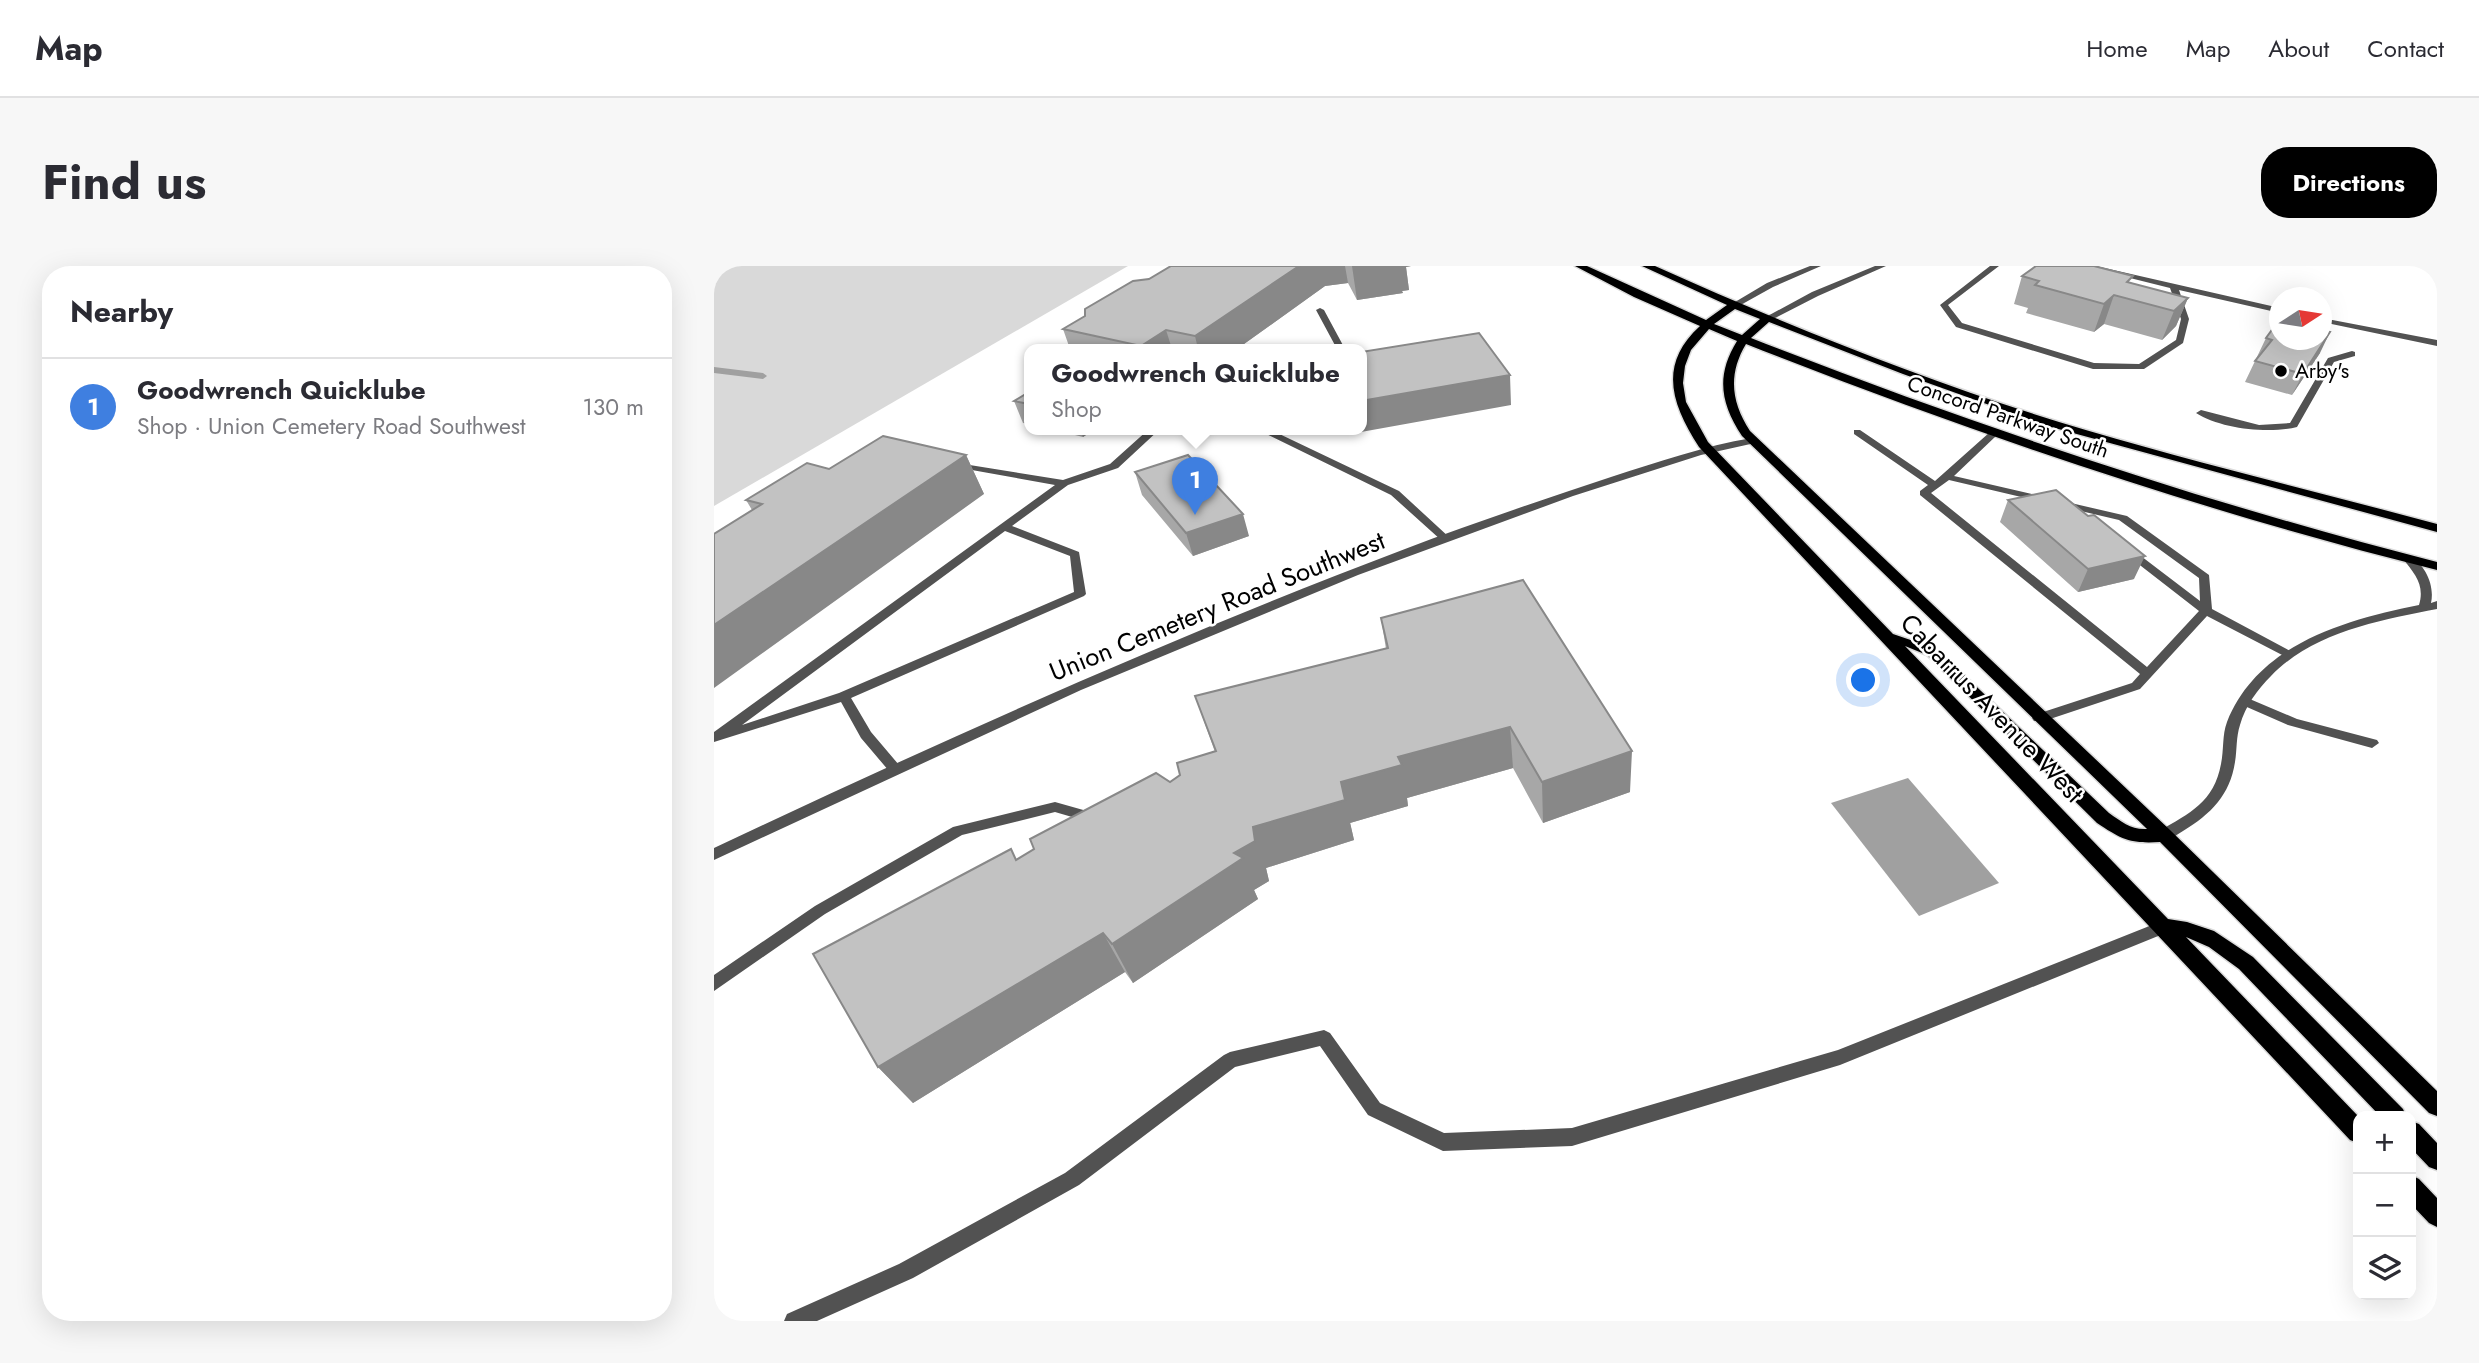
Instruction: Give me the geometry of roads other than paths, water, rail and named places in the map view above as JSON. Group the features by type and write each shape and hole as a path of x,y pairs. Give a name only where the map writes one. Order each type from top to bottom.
{"main road":[{"name":"Concord Parkway South","path":"1580,266 1706,324 1933,414 2143,484 2437,566"},
{"name":"Concord Parkway South","path":"1647,266 1734,305 1907,372 2055,424 2437,528"},
{"name":"Cabarrus Avenue West","path":"1734,305 1706,324 1684,349 1679,381 1685,413 1708,450 2353,1127"},
{"name":"Cabarrus Avenue West","path":"1768,318 1745,340 1728,367 1726,383 1735,417 1752,441 2164,835 2437,1106"},
{"path":"1885,637 1911,643 1932,652 2078,795 2122,831 2136,837 2164,835"},
{"path":"2162,927 2189,927 2219,942 2246,963 2390,1111"},
{"path":"2416,1137 2437,1159"},
{"path":"2416,1192 2437,1215"}],"street":[{"path":"1734,305 1770,285 1816,266"},
{"path":"1768,318 1815,294 1882,266"},
{"path":"1996,266 1944,305 1959,325 2093,366 2141,367 2180,341 2185,320 2174,287"},
{"path":"2086,266 2269,309"},
{"path":"1320,310 1338,344"},
{"path":"2332,322 2437,343"},
{"path":"2201,413 2256,428 2279,430 2294,425 2331,360 2352,354"},
{"path":"1857,432 1935,485"},
{"path":"1993,434 1947,477 1924,493 2147,674"},
{"path":"714,738 1065,483 1114,466 1148,435"},
{"path":"1274,435 1395,493 1445,538"},
{"name":"Union Cemetery Road Southwest","path":"714,854 894,768 1143,657 1322,583 1549,500 1708,450 1752,441"},
{"path":"940,462 1065,483"},
{"path":"1947,477 2123,518 2205,577 2206,611 2136,686 2039,718"},
{"path":"2069,504 2090,520"},
{"path":"714,738 844,695 1080,594 1075,554 1005,527"},
{"path":"2121,545 2206,611 2290,654"},
{"path":"2164,835 2203,812 2223,789 2234,723 2251,690 2275,664 2306,643 2371,618 2430,606 2425,577 2409,559"},
{"path":"844,695 866,735 894,768"},
{"path":"2245,701 2293,722 2372,743"},
{"path":"714,984 820,910 958,831 1055,807 1094,816 1109,835"},
{"path":"794,1321 906,1271 1072,1179 1230,1060 1324,1038 1374,1109 1443,1142 1572,1137 1840,1057 2162,927"}],"waterway":[{"path":"714,370 763,376"}],"place":[{"name":"Arby's","path":"2281,371"},
{"name":"Goodwrench Quicklube","path":"1195,515"}]}
